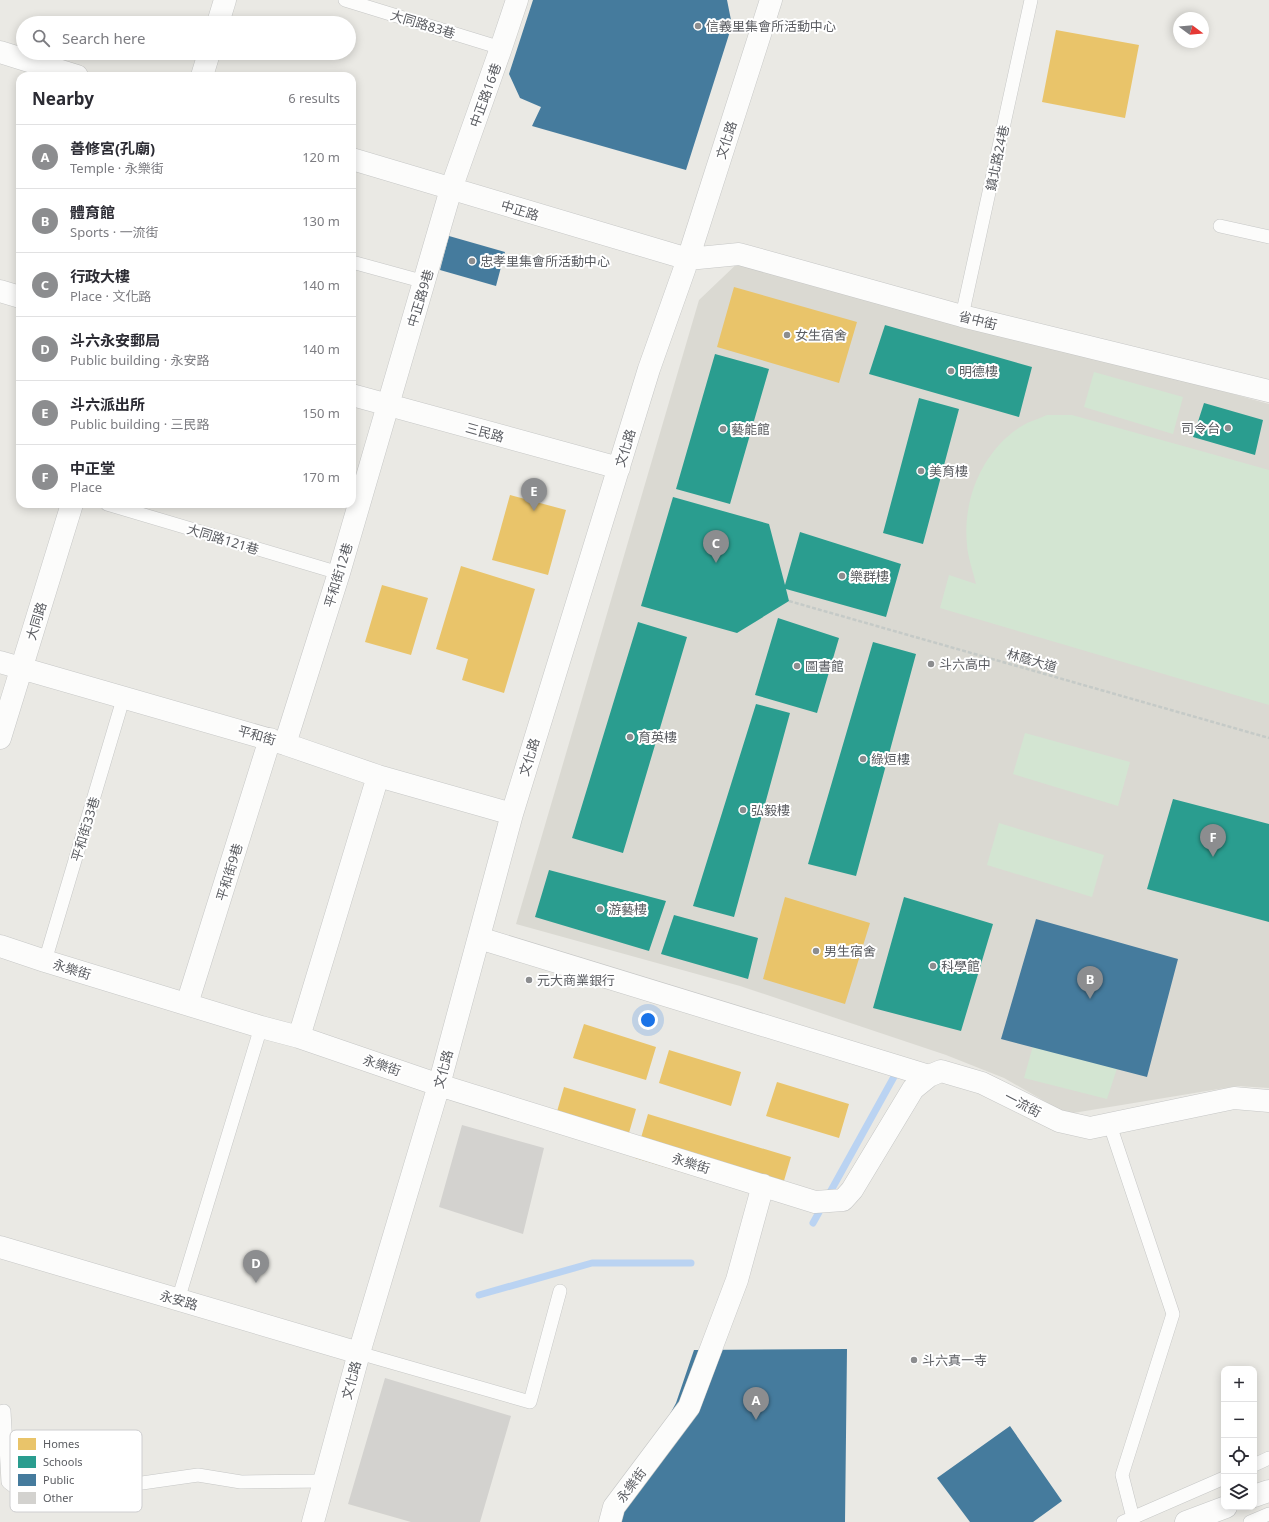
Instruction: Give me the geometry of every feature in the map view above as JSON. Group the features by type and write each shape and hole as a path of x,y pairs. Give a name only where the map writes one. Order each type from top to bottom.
{"street":[{"path":"220,16 225,0"},
{"name":"中正路16巷","path":"451,189 502,48 517,0"},
{"name":"文化路","path":"313,1522 359,1353 439,1084 512,814 649,369 688,260 771,0"},
{"path":"0,52 16,57"},
{"path":"26,60 64,72"},
{"path":"203,72 207,60"},
{"name":"中正路","path":"356,160 688,260"},
{"name":"中正路9巷","path":"387,406 425,282 451,189"},
{"name":"省中街","path":"688,260 739,254 962,316 1269,391"},
{"path":"0,291 16,296"},
{"name":"三民路","path":"356,396 387,406 619,468"},
{"name":"平和街12巷","path":"278,742 339,573 387,406"},
{"name":"大同路","path":"0,738 71,508"},
{"name":"平和街","path":"0,662 124,696 278,742 378,776 512,814"},
{"name":"平和街9巷","path":"187,1004 278,742"},
{"path":"299,1037 378,776"},
{"path":"479,938 929,1076"},
{"name":"永樂街","path":"0,946 261,1027 299,1037 439,1084 815,1202 843,1200"},
{"name":"一流街","path":"843,1200 852,1190 913,1089 929,1076 941,1071 982,1083 1059,1121 1090,1128 1234,1098 1269,1101"},
{"name":"永樂街","path":"610,1522 614,1507 689,1406 737,1280 764,1185"},
{"name":"永安路","path":"0,1247 359,1353"},
{"path":"1257,1495 1269,1491"},
{"path":"1186,1522 1221,1509"}],"lane":[{"name":"大同路83巷","path":"345,0 502,48"},
{"name":"鎮北路24巷","path":"962,316 1031,0"},
{"path":"1220,226 1269,237"},
{"path":"356,263 425,282"},
{"name":"大同路121巷","path":"120,508 339,573"},
{"name":"平和街33巷","path":"45,961 124,696"},
{"path":"178,1300 261,1027"},
{"path":"1110,1125 1173,1314 1122,1475 1128,1520 1221,1479"},
{"path":"359,1353 530,1402 560,1291"},
{"path":"2,1411 8,1482 10,1484"},
{"path":"1257,1464 1269,1458"},
{"path":"142,1483 198,1475 242,1482 324,1481"},
{"path":"1250,1522 1269,1514"}],"path":[{"name":"林蔭大道","path":"789,601 1269,738"}],"shaded area":[{"name":"斗六高中","path":"743,258 1269,404 1269,1088 1237,1086 1067,1114 1004,1078 946,1055 740,986 516,924 699,300"}],"green space":[{"path":"1094,372 1183,397 1173,434 1084,407"},
{"path":"1047,415 1072,415 1269,470 1269,705 940,608 949,575 976,584 969,560 966,527 972,492 979,475 988,459 999,445 1012,433 1027,423"},
{"path":"1025,733 1130,762 1118,806 1013,774"},
{"path":"999,823 1104,855 1092,897 987,865"},
{"path":"1036,1035 1120,1059 1107,1099 1024,1078"}],"building: Homes":[{"path":"1056,30 1139,45 1125,118 1042,102"},
{"name":"女生宿舍","path":"734,287 857,322 839,383 717,347"},
{"path":"510,495 566,510 548,575 492,560"},
{"path":"461,566 535,589 504,693 462,680 468,659 436,649"},
{"path":"382,585 428,598 411,655 365,642"},
{"name":"男生宿舍","path":"785,897 870,923 845,1004 763,979"},
{"path":"584,1024 656,1047 646,1080 573,1058"},
{"path":"669,1050 741,1072 731,1106 659,1083"},
{"path":"777,1082 849,1104 839,1138 766,1116"},
{"path":"564,1087 636,1109 624,1150 552,1129"},
{"path":"648,1114 791,1157 778,1201 635,1158"}],"building: Schools":[{"name":"明德樓","path":"885,325 1032,367 1019,417 869,374"},
{"name":"藝能館","path":"715,354 769,369 730,504 676,489"},
{"name":"美育樓","path":"919,398 959,409 923,544 883,533"},
{"name":"司令台","path":"1204,403 1263,420 1255,455 1193,437"},
{"path":"673,497 769,524 785,585 800,532 901,564 886,617 786,589 789,601 737,633 641,606"},
{"name":"圖書館","path":"778,618 839,638 817,713 755,695"},
{"name":"育英樓","path":"638,622 687,637 623,853 572,838"},
{"name":"綠烜樓","path":"873,642 916,654 856,876 808,864"},
{"name":"弘毅樓","path":"756,704 790,713 734,917 693,906"},
{"path":"1173,799 1269,824 1269,922 1147,889"},
{"name":"游藝樓","path":"549,870 666,901 649,951 535,917"},
{"name":"科學館","path":"904,897 993,924 961,1031 873,1008"},
{"path":"674,915 758,938 748,979 661,954"}],"building: Public":[{"path":"533,0 727,0 732,25 686,170 532,126 541,107 520,98 509,74"},
{"name":"忠孝里集會所活動中心","path":"449,236 505,252 496,286 440,270"},
{"path":"1036,919 1178,959 1147,1077 1001,1039"},
{"path":"847,1349 845,1522 611,1522 676,1403 694,1350"},
{"path":"1010,1426 1062,1501 1033,1522 970,1522 937,1478"}],"building: Other":[{"path":"462,1125 544,1148 523,1234 439,1207"},
{"path":"385,1378 511,1416 480,1522 411,1522 348,1504"}],"waterway":[{"path":"813,1223 895,1075"},
{"path":"479,1295 592,1263 691,1263"}],"place":[{"name":"信義里集會所活動中心","path":"698,26"},
{"name":"忠孝里集會所活動中心","path":"472,261"},
{"name":"女生宿舍","path":"787,335"},
{"name":"明德樓","path":"951,371"},
{"name":"司令台","path":"1228,428"},
{"name":"藝能館","path":"723,429"},
{"name":"美育樓","path":"921,471"},
{"name":"斗六派出所","path":"534,511"},
{"name":"行政大樓","path":"716,563"},
{"name":"樂群樓","path":"842,576"},
{"name":"斗六高中","path":"931,664"},
{"name":"圖書館","path":"797,666"},
{"name":"育英樓","path":"630,737"},
{"name":"綠烜樓","path":"863,759"},
{"name":"弘毅樓","path":"743,810"},
{"name":"中正堂","path":"1213,857"},
{"name":"游藝樓","path":"600,909"},
{"name":"男生宿舍","path":"816,951"},
{"name":"科學館","path":"933,966"},
{"name":"元大商業銀行","path":"529,980"},
{"name":"體育館","path":"1090,999"},
{"name":"斗六永安郵局","path":"256,1283"},
{"name":"斗六真一寺","path":"914,1360"},
{"name":"善修宮(孔廟)","path":"756,1420"}]}
